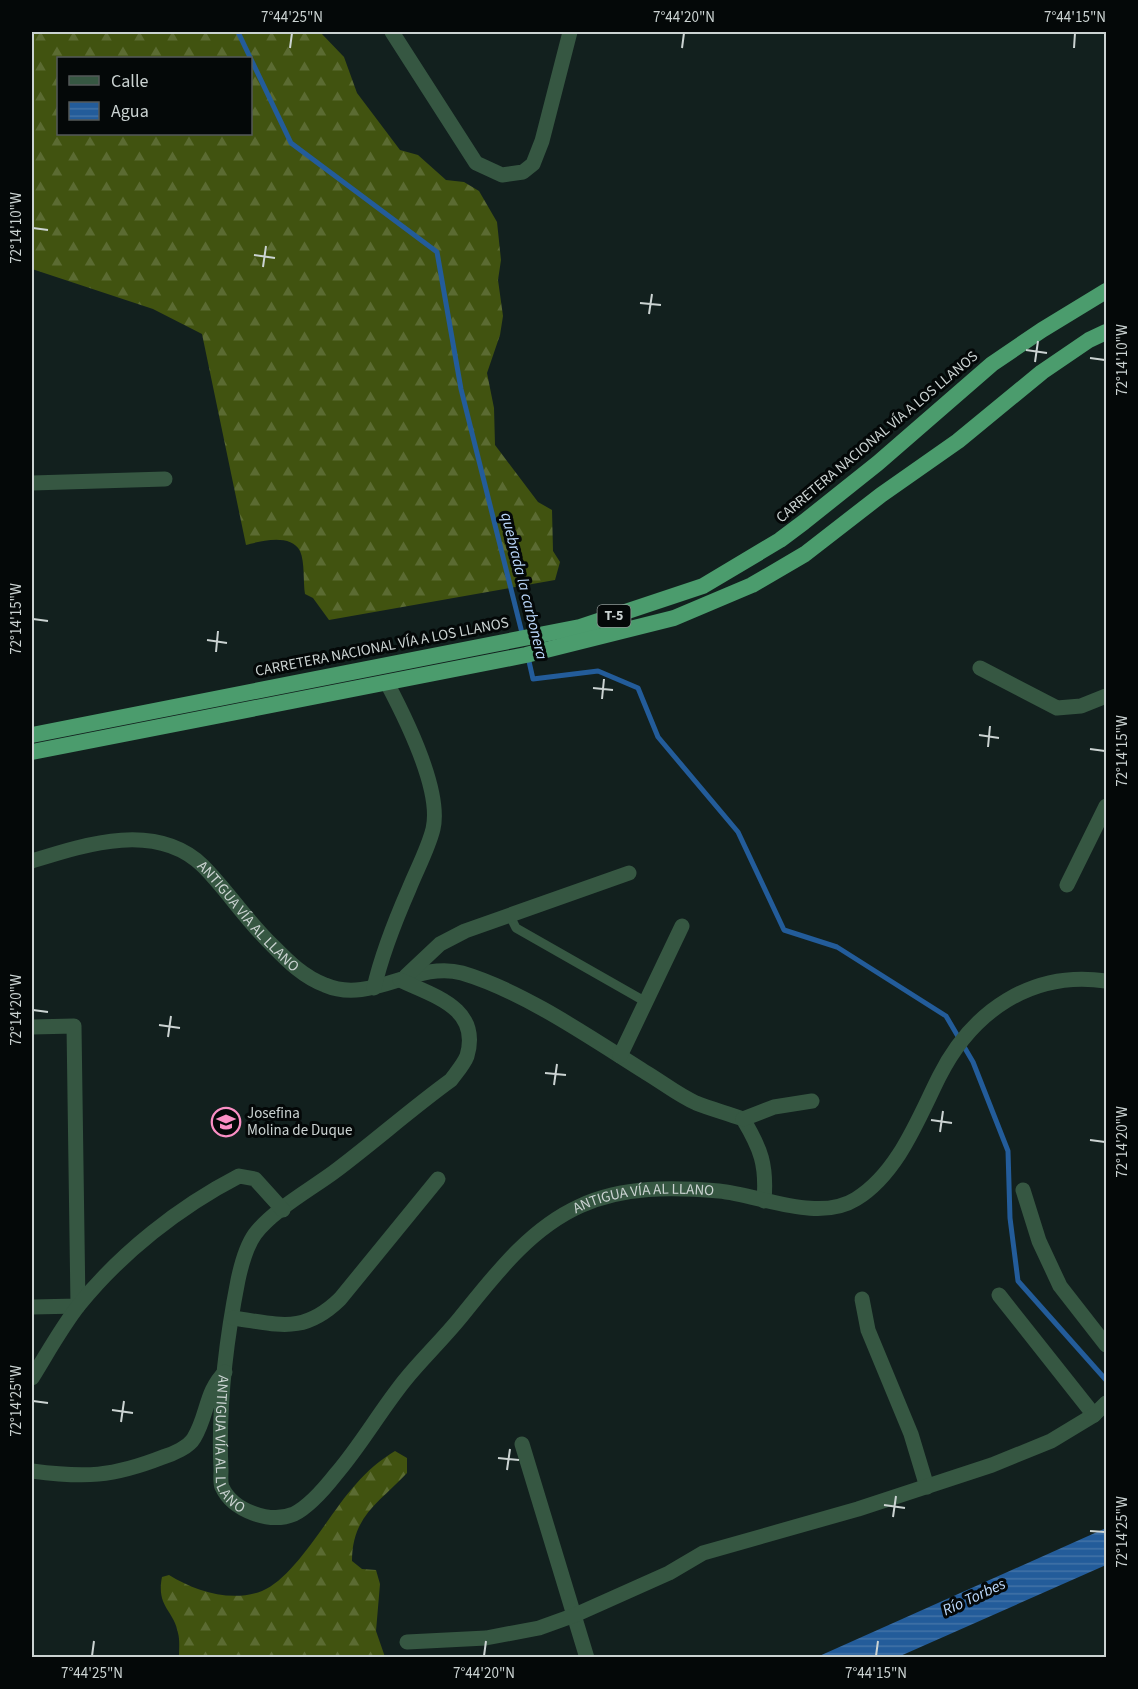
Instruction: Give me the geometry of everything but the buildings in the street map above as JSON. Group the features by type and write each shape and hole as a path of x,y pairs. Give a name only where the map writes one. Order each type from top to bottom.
{"highway":[{"name":"CARRETERA NACIONAL VÍA A LOS LLANOS","path":"32,735 580,627 703,586 780,540 804,522 878,463 992,364 1042,330 1107,291"},
{"name":"T-5","path":"32,752 387,683 639,629 674,618 752,585 806,554 881,495 958,441 1042,372 1089,340 1107,332"}],"street":[{"path":"392,32 476,163 502,175 523,172 533,164 542,141 570,32"},
{"path":"32,483 165,479"},
{"path":"980,668 1057,708 1081,706 1107,696"},
{"path":"374,988 383,951 433,828 433,804 425,769 403,712 387,683"},
{"path":"1067,885 1107,806"},
{"name":"ANTIGUA VÍA AL LLANO","path":"32,861 61,852 118,841 150,839 176,845 202,865 260,933 297,970 326,986 346,989 374,988 400,980 457,1008 465,1019 468,1029 467,1056 452,1080 283,1210 254,1236 238,1276 225,1372 220,1452 222,1486 241,1509 276,1518 294,1514 312,1500 334,1477 404,1382 492,1278 543,1226 590,1202 645,1189 722,1191 764,1200 840,1208 874,1187 901,1150 941,1071 969,1032 1003,1000 1024,990 1064,980 1107,981"},
{"path":"400,980 441,944 465,931 629,873"},
{"path":"621,1056 682,926"},
{"path":"400,980 432,970 461,973 515,995 695,1102 743,1119 759,1146 764,1164 766,1172 764,1200"},
{"path":"32,1027 74,1026 78,1306"},
{"path":"743,1119 774,1107 812,1101"},
{"path":"32,1378 78,1306 110,1270 180,1212 239,1176 255,1179 283,1210"},
{"path":"233,1318 296,1326 320,1315 340,1299 438,1179"},
{"path":"1023,1190 1039,1241 1060,1286 1107,1345"},
{"path":"999,1295 1094,1415"},
{"path":"862,1299 868,1330 911,1434 927,1487"},
{"path":"32,1307 78,1306"},
{"path":"32,1471 90,1476 116,1474 172,1454 193,1440 213,1384 225,1372"},
{"path":"407,1642 486,1638 539,1628 575,1615 669,1573 703,1553 927,1487 992,1465 1051,1441 1094,1415 1107,1403"},
{"path":"522,1444 587,1658"}],"lane":[{"path":"510,916 516,928 646,1002"}],"green space":[{"path":"32,32 320,32 344,57 357,93 400,150 418,155 446,180 464,182 479,191 497,222 501,260 498,280 503,316 500,335 487,373 494,408 495,445 538,502 552,510 553,551 560,562 555,580 329,620 313,598 305,594 303,561 296,545 283,540 275,540 246,545 202,334 153,309 32,269"},
{"path":"395,1451 407,1458 407,1473 377,1502 362,1521 353,1546 352,1561 362,1569 376,1570 380,1584 376,1631 385,1657 179,1657 176,1625 161,1595 162,1577 169,1575 190,1586 214,1594 238,1596 262,1591 275,1584 300,1558 360,1479"}],"water":[{"name":"Río Torbes","path":"1106,1528 1106,1565 898,1657 817,1657"}],"waterway":[{"name":"quebrada la carbonera","path":"238,32 250,57"},
{"name":"quebrada la carbonera","path":"252,61 291,143 437,252 461,389 523,637"},
{"name":"quebrada la carbonera","path":"528,657 533,679 598,671 638,688 658,737 738,832 784,930 837,947 946,1016 973,1062 1008,1151 1010,1218 1018,1281 1106,1380"}],"place":[{"name":"Josefina Molina de Duque","path":"226,1122"}]}
